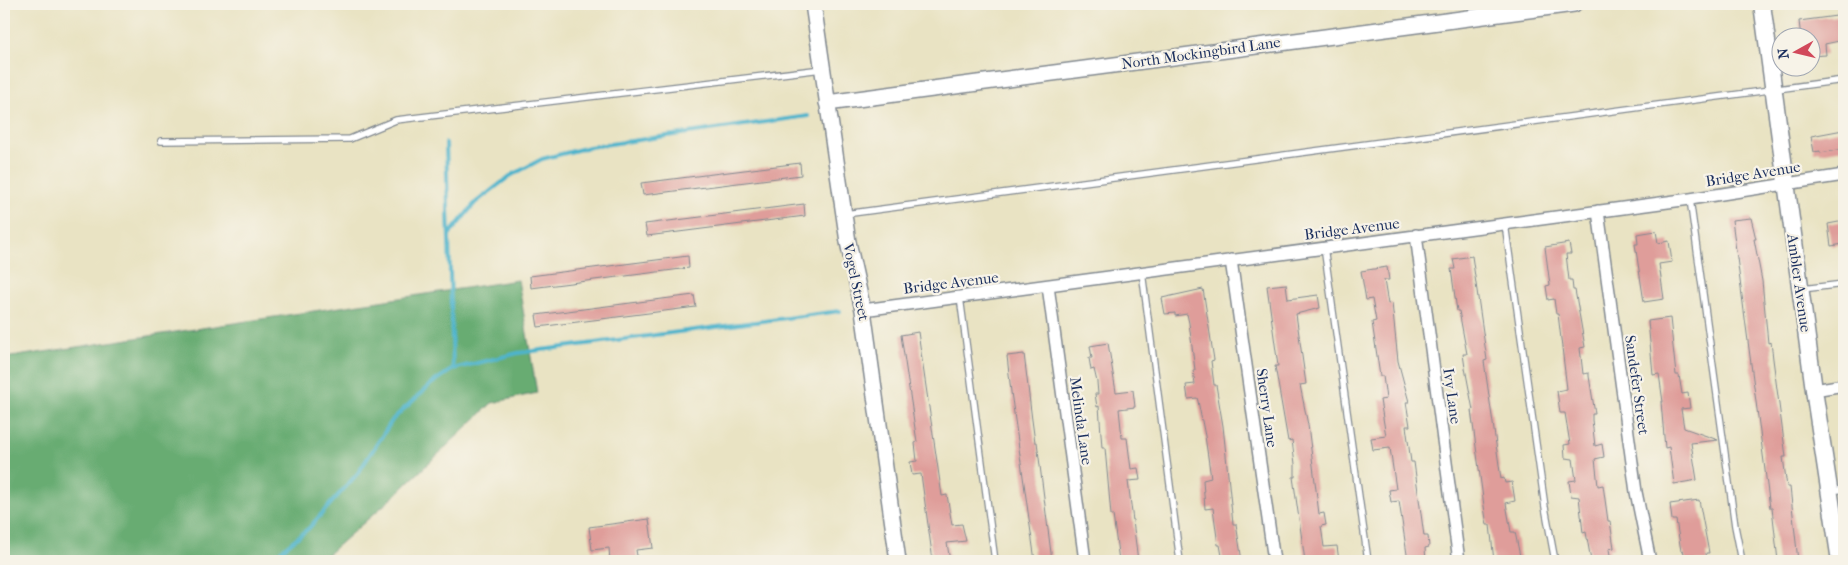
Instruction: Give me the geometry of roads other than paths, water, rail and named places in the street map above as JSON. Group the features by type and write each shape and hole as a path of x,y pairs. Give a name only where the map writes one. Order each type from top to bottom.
{"main road":[{"name":"Ambler Avenue","path":"1762,4 1814,390 1837,490 1840,561"}],"street":[{"name":"Vogel Street","path":"813,4 843,214 863,310 898,561"},
{"name":"North Mockingbird Lane","path":"827,103 1574,4"},
{"name":"Bridge Avenue","path":"863,310 1690,199 1844,175"},
{"name":"Sandefer Street","path":"1598,211 1636,492 1650,561"},
{"name":"Ivy Lane","path":"1416,236 1459,561"},
{"name":"Sherry Lane","path":"1231,260 1274,561"},
{"name":"Melinda Lane","path":"1048,286 1085,561"},
{"path":"1814,390 1844,385"}],"lane":[{"path":"161,141 350,139 396,120 822,69"},
{"path":"843,214 1844,80"},
{"path":"1690,199 1735,526 1742,561"},
{"path":"1505,224 1545,506 1555,561"},
{"path":"1324,248 1368,561"},
{"path":"1142,272 1180,561"},
{"path":"1800,290 1844,284"},
{"path":"960,297 995,561"}],"waterway":[{"path":"449,235 475,203 510,176 542,159 589,147 808,116"},
{"path":"446,143 453,369"},
{"path":"268,561 309,528 358,473 393,419 431,384 453,369 518,353 840,311"}]}
